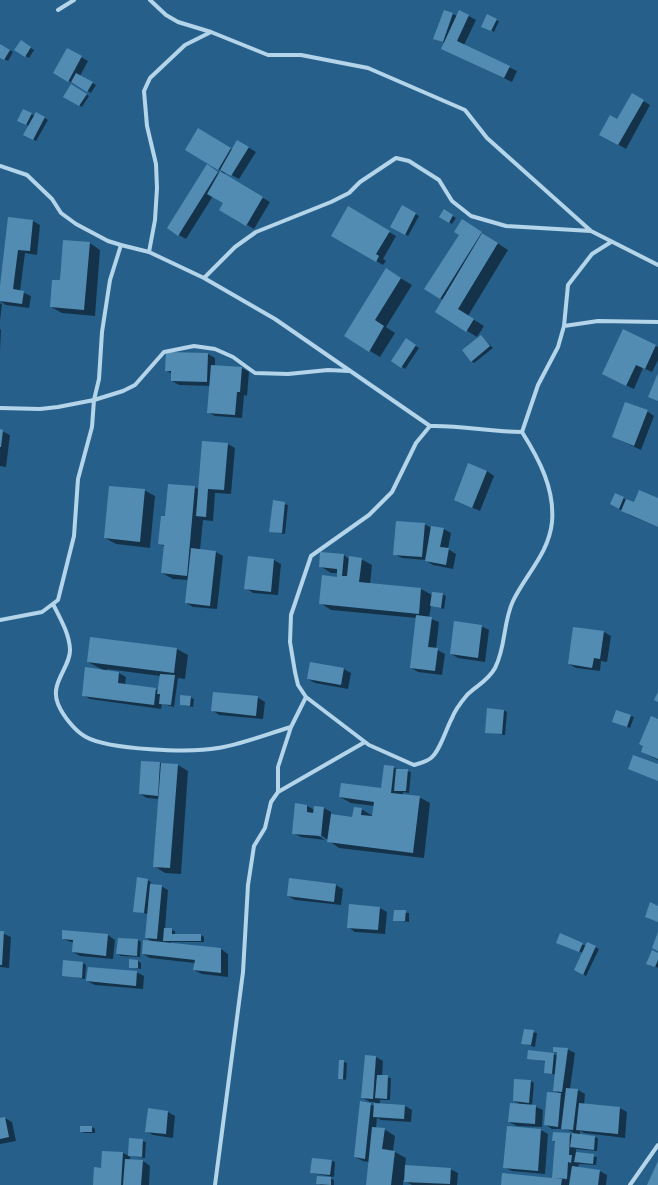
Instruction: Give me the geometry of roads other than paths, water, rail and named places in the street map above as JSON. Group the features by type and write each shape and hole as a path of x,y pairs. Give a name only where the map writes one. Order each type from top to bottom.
{"street":[{"path":"58,10 74,0"},
{"path":"150,0 166,15 178,22 211,32 268,55 301,55 368,68 465,110 487,138 591,231 610,242 658,265"},
{"path":"149,252 155,220 157,188 156,164 147,126 144,91 150,78 185,45 211,32"},
{"path":"204,278 235,247 256,232 331,202 349,192 360,182 396,158 409,161 439,180 452,201 471,216 506,226 591,231"},
{"path":"0,166 27,175 52,199 61,213 76,224 108,241 149,252 204,278 275,319 430,426 448,426 501,432 522,432"},
{"path":"522,432 538,385 558,347 564,326 568,284 592,254 610,242"},
{"path":"0,620 42,612 58,600 74,536 78,479 92,427 94,400 99,380 102,332 108,291 121,245"},
{"path":"564,326 598,321 658,322"},
{"path":"0,408 40,409 94,400 123,391 135,385 164,352 194,346 215,349 233,357 255,374 288,374 328,370 350,371"},
{"path":"430,426 416,443 392,492 369,515 311,556 291,615 290,642 295,672 298,685 306,697 321,711 341,722 365,742 414,765 432,758 452,716 467,695 489,678 500,656 506,621 513,600 542,555 552,524 553,509 549,488 538,458 522,432"},
{"path":"53,604 65,629 70,650 58,679 58,704 71,724 86,737 104,743 130,748 218,748 291,727"},
{"path":"278,792 278,766 291,727 306,697"},
{"path":"215,1185 243,972 248,885 254,846 264,828 272,802 278,792 365,742"},
{"path":"630,1185 658,1145"}]}
